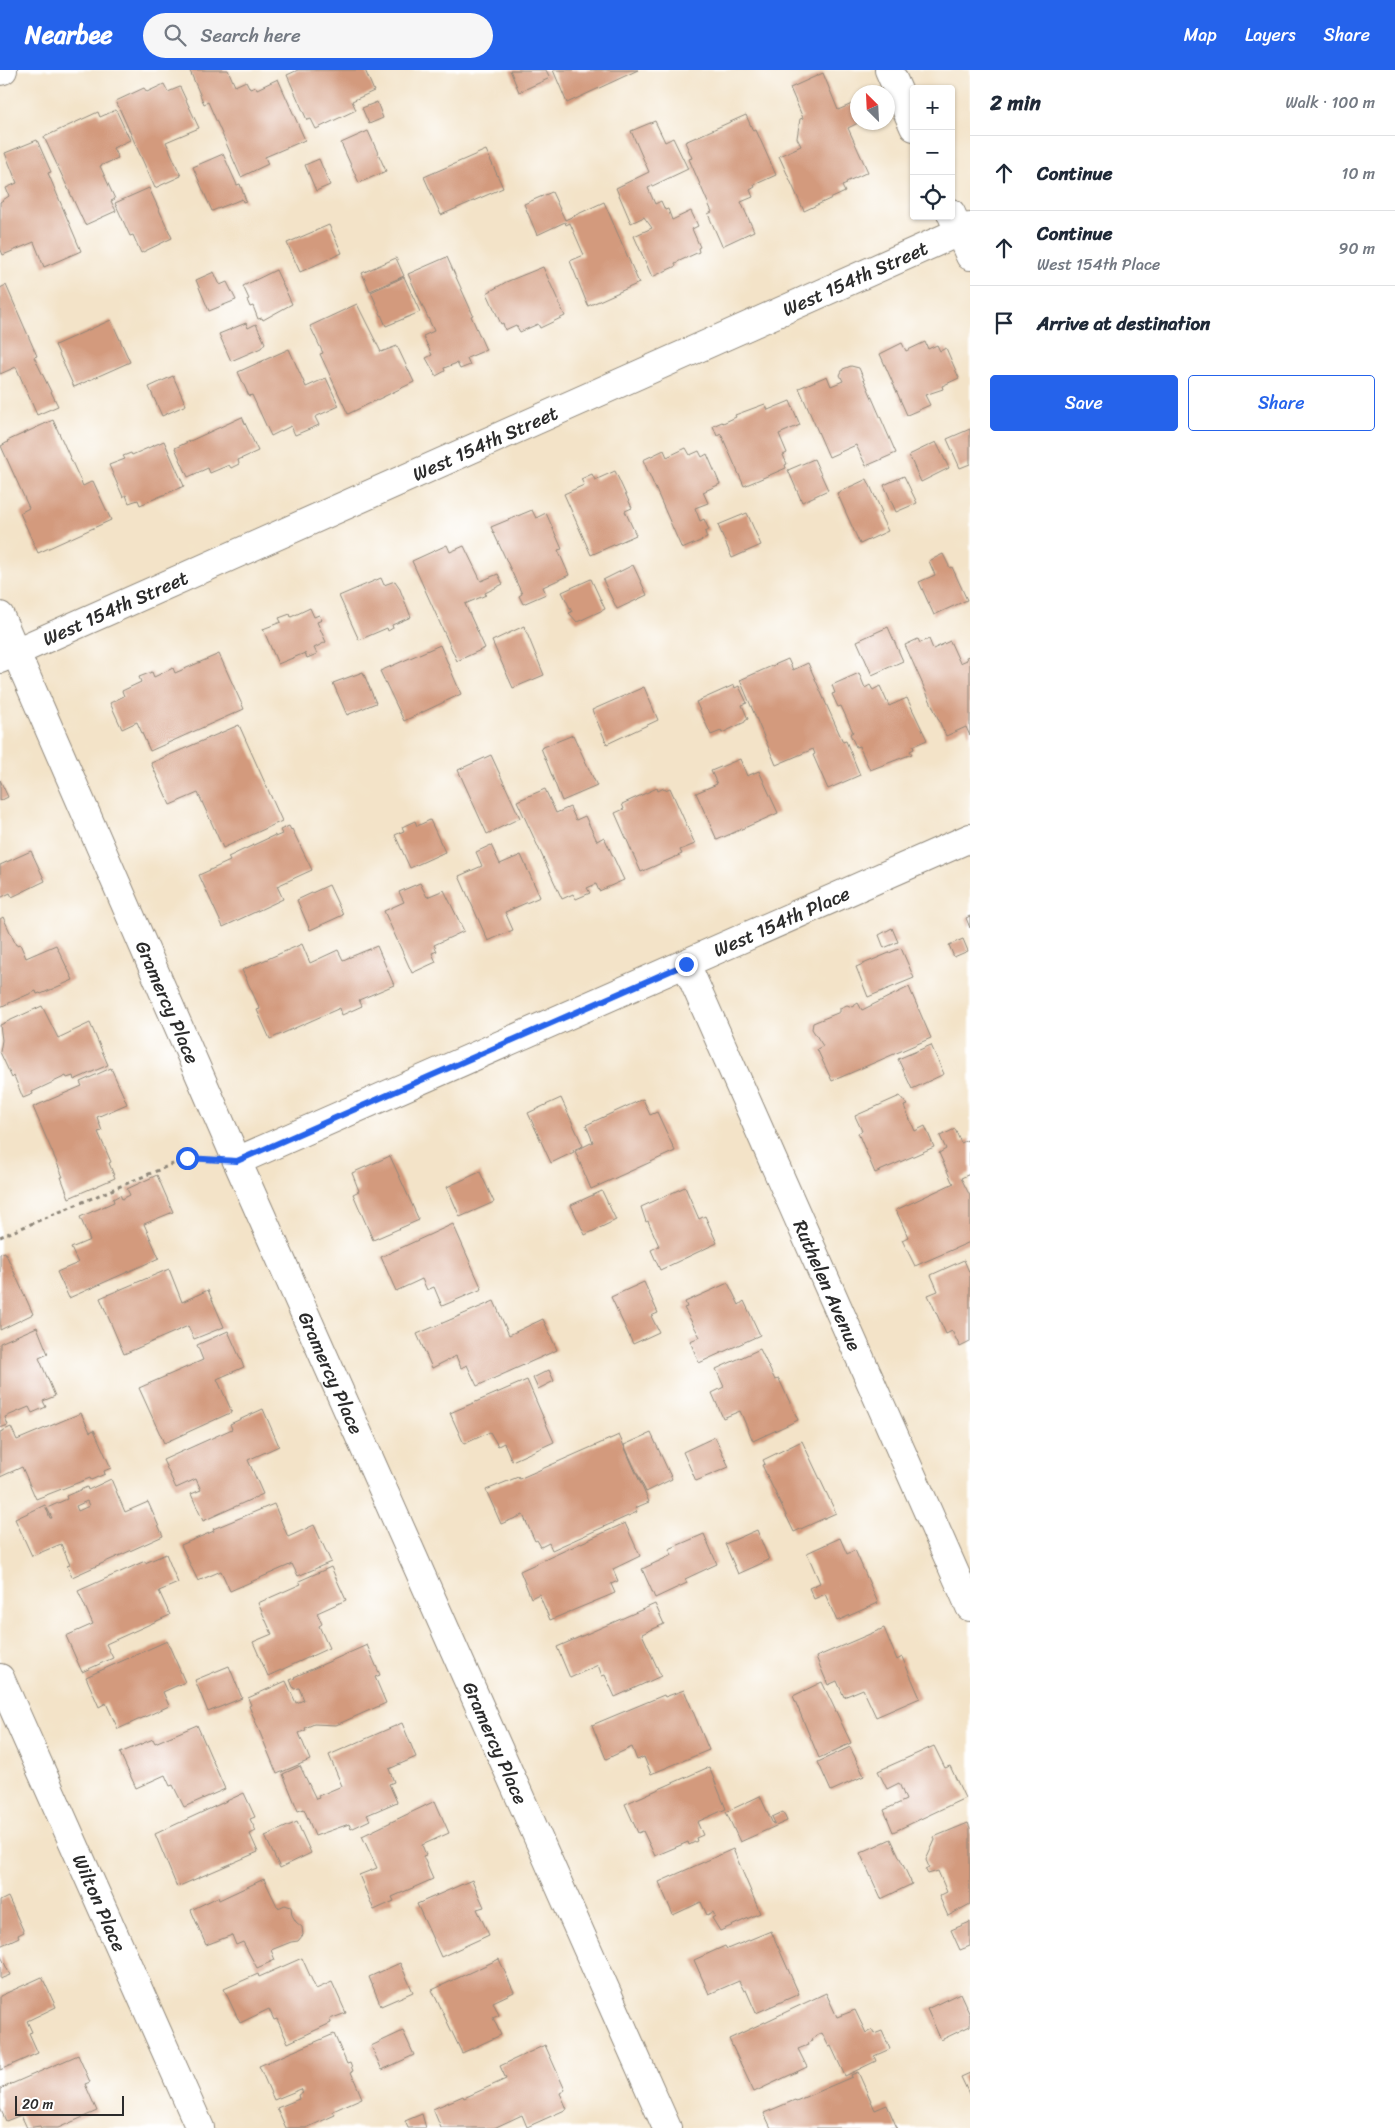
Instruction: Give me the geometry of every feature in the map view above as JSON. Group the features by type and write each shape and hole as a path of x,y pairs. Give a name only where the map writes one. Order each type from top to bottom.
{"street":[{"path":"889,70 910,118"},
{"path":"960,224 970,256"},
{"name":"West 154th Street","path":"8,656 960,224"},
{"name":"Gramercy Place","path":"0,616 8,656 237,1161 667,2128"},
{"name":"West 154th Place","path":"237,1161 970,838"},
{"name":"Ruthelen Avenue","path":"686,964 970,1607"},
{"name":"Wilton Place","path":"0,1678 200,2128"}],"path":[{"path":"0,1237 187,1158 237,1161"}],"building":[{"path":"228,70 235,86 246,81 250,89 256,87 257,89 278,79 305,140 265,157 268,164 241,177 208,102 204,104 190,71"},
{"path":"298,70 365,70 374,91 352,101 356,110 316,129 311,119 307,120 287,75"},
{"path":"510,70 546,70 550,78 519,92"},
{"path":"553,70 638,70 567,103"},
{"path":"823,73 838,110 850,105 850,127 848,128 868,172 846,182 847,184 842,186 845,192 804,211 779,156 801,146 797,138 800,119 803,118 790,88"},
{"path":"164,84 168,92 180,87 199,128 166,142 181,176 155,188 116,101 144,88 147,92"},
{"path":"377,102 383,118 369,124 362,108"},
{"path":"116,110 130,140 113,148 118,158 100,166 115,199 111,201 116,211 85,225 44,137 98,112 100,117"},
{"path":"746,115 753,131 756,130 776,175 754,185 755,187 750,190 753,197 741,202 754,231 722,246 708,214 712,212 689,159 692,158 685,142"},
{"path":"655,121 665,142 673,138 688,169 648,188 655,204 661,201 665,210 668,209 672,220 691,211 698,226 692,229 700,247 698,248 699,252 675,263 676,266 652,277 634,236 652,228 644,217 631,223 616,188 649,172 631,131"},
{"path":"368,131 386,171 359,183 341,143"},
{"path":"37,140 51,172 48,173 81,251 44,267 34,242 3,255 0,248 0,202 9,196 6,188 17,183 5,153"},
{"path":"486,150 503,188 441,215 424,177"},
{"path":"223,154 237,185 240,184 246,201 243,202 242,199 212,211 193,167"},
{"path":"319,159 330,185 316,191 305,165"},
{"path":"149,188 172,238 141,253 133,235 130,236 115,203"},
{"path":"552,192 565,220 604,202 639,283 588,306 570,261 584,255 570,223 566,225 565,222 537,235 524,204"},
{"path":"329,225 342,253 300,272 287,243"},
{"path":"447,257 473,315 471,316 486,350 467,358 470,365 460,369 457,363 444,368 445,371 436,376 426,358 432,355 423,336 434,331 408,274"},
{"path":"396,258 404,276 370,291 362,273"},
{"path":"543,267 565,316 540,328 538,324 520,332 516,325 505,330 487,293 506,282"},
{"path":"276,270 292,304 263,320 262,318 258,319 253,306 250,307 247,300 249,299 243,286"},
{"path":"214,272 220,285 227,282 236,300 209,311 196,280"},
{"path":"404,277 420,312 386,326 371,292"},
{"path":"6,285 37,356 34,357 58,406 37,415 16,367 0,374 0,288"},
{"path":"357,304 381,352 397,346 414,382 348,414 320,354 323,353 310,326"},
{"path":"111,320 130,362 74,387 55,345"},
{"path":"246,323 248,328 256,324 265,343 261,348 231,361 219,334"},
{"path":"925,342 928,349 937,345 940,351 946,348 959,378 942,386 943,389 925,395 930,405 907,415 880,354 902,343 906,351"},
{"path":"289,349 306,387 326,378 339,406 315,417 319,425 295,435 291,426 271,436 252,395 249,396 238,372"},
{"path":"851,366 859,368 896,453 866,466 856,445 829,457 799,388 827,376 831,386 843,381 840,375 843,369"},
{"path":"173,376 186,405 162,416 149,387"},
{"path":"790,401 800,425 779,434 787,453 783,455 787,464 785,465 786,468 744,486 721,434 717,436 713,426 736,417 735,415 765,404 768,410"},
{"path":"242,417 258,451 238,460 239,464 231,468 229,465 210,473 208,468 188,477 175,448"},
{"path":"53,420 83,486 93,481 111,520 38,553 20,513 29,508 1,446 7,441"},
{"path":"970,429 970,464 960,468 947,439"},
{"path":"164,441 184,486 140,505 138,500 129,503 126,495 123,497 109,465 125,459 123,456 131,453 132,455"},
{"path":"936,442 949,468 921,482 909,455"},
{"path":"686,448 690,455 699,451 702,457 707,454 720,484 703,492 708,503 695,508 700,521 704,519 709,530 705,532 707,538 682,549 643,460 664,450 667,457"},
{"path":"814,459 828,490 802,502 788,470"},
{"path":"615,471 632,508 625,511 636,535 591,555 564,494 584,485 581,479 592,474 595,480"},
{"path":"904,476 917,503 896,512 884,485"},
{"path":"867,479 882,512 879,513 888,531 860,544 837,493"},
{"path":"532,510 536,518 546,513 562,549 558,550 569,575 543,587 546,594 523,604 519,596 522,594 491,527"},
{"path":"747,513 761,545 732,558 718,525"},
{"path":"447,545 450,552 464,546 481,581 498,574 503,584 485,593 486,595 465,604 485,648 457,661 412,561"},
{"path":"943,554 950,568 952,567 967,600 934,615 919,582 935,575 929,561"},
{"path":"633,565 647,595 617,609 603,580"},
{"path":"381,578 384,585 395,581 411,617 392,625 393,628 388,631 387,628 359,640 339,596"},
{"path":"591,579 605,609 577,622 569,613 572,612 562,592"},
{"path":"310,608 314,617 319,615 322,620 317,622 326,642 314,648 317,654 307,658 305,653 278,664 263,629 281,622 279,618 290,614 291,617"},
{"path":"524,626 544,675 513,688 492,641"},
{"path":"888,627 903,661 872,675 857,641"},
{"path":"918,639 920,643 929,639 933,649 950,641 960,663 967,660 966,657 970,656 970,736 966,727 946,736 905,645"},
{"path":"440,645 461,694 404,721 380,671"},
{"path":"219,654 244,709 150,751 137,722 122,729 110,703 124,696 122,691 141,682 139,677 152,672 154,677 173,668 175,673"},
{"path":"788,659 793,670 808,663 843,742 846,741 860,775 828,789 813,755 815,754 813,749 776,765 740,680"},
{"path":"363,672 376,703 347,715 333,683"},
{"path":"859,673 865,688 870,685 873,690 880,686 889,706 907,698 927,740 913,746 914,749 910,751 912,754 870,770 859,746 856,747 850,734 853,732 841,706 838,707 832,694 835,693 832,685"},
{"path":"734,685 735,688 739,686 747,703 742,705 748,719 722,733 721,731 711,735 696,702"},
{"path":"644,687 658,720 607,744 592,710"},
{"path":"239,725 282,821 223,848 198,793 170,805 151,763"},
{"path":"573,735 597,786 562,801 541,748"},
{"path":"491,755 520,818 487,834 458,770"},
{"path":"740,759 747,776 759,771 778,813 717,840 696,793 717,784 711,771"},
{"path":"0,780 8,797 0,801"},
{"path":"657,788 658,791 670,788 695,844 680,850 682,854 641,872 615,813 624,809 622,804"},
{"path":"545,789 556,813 570,807 576,820 585,816 597,841 604,837 624,880 599,891 596,884 587,888 590,893 576,899 573,894 562,899 517,801"},
{"path":"430,820 445,852 410,868 395,835 404,831 402,827 415,821 417,826"},
{"path":"289,826 312,870 277,886 283,899 223,927 199,875 230,861 228,857 275,835 275,837 282,834 280,830"},
{"path":"491,845 500,864 521,855 540,897 505,912 513,930 488,941 459,876 482,866 476,852"},
{"path":"31,851 45,881 12,897 10,893 0,898 0,865"},
{"path":"420,883 427,897 444,890 464,931 434,945 437,951 432,953 436,962 412,973 384,911 404,902 399,892"},
{"path":"329,885 343,915 310,930 297,900"},
{"path":"970,916 970,928 966,918"},
{"path":"3,917 16,945 20,944 26,958 56,945 73,980 41,994 37,994 36,991 0,1007 0,919"},
{"path":"892,928 898,942 884,948 879,935"},
{"path":"963,939 968,951 954,957 949,945"},
{"path":"302,944 310,963 338,950 343,960 377,946 394,985 359,1000 362,1006 342,1015 340,1008 270,1039 257,1010 260,1009 242,970"},
{"path":"901,948 914,978 868,997 856,967"},
{"path":"909,987 931,1038 832,1081 817,1049 823,1046 812,1029 813,1023 840,1012 840,1008 847,1005 852,1007 858,1003 862,1010"},
{"path":"42,1006 58,1038 90,1023 108,1065 74,1080 73,1076 67,1078 66,1076 23,1098 14,1076 12,1078 0,1052 2,1040 0,1025"},
{"path":"931,1045 944,1074 912,1089 898,1059"},
{"path":"111,1068 127,1104 97,1117 102,1131 98,1132 111,1162 109,1163 115,1178 69,1198 61,1177 63,1177 33,1107 82,1086 80,1082"},
{"path":"900,1096 907,1105 904,1106 915,1131 925,1126 934,1147 875,1173 858,1133 862,1131 855,1116"},
{"path":"561,1098 583,1146 551,1163 528,1113"},
{"path":"643,1099 650,1115 657,1112 675,1151 591,1189 575,1151 593,1142 586,1125"},
{"path":"955,1129 961,1143 970,1139 970,1174 961,1178 970,1196 970,1242 915,1266 902,1240 908,1237 896,1210 954,1183 939,1153 946,1149 940,1136"},
{"path":"390,1156 419,1220 373,1240 353,1194 359,1191 352,1173"},
{"path":"480,1172 494,1202 460,1217 447,1187"},
{"path":"157,1175 173,1212 144,1224 159,1258 69,1298 57,1272 78,1263 71,1248 90,1240 80,1217 114,1202 113,1199 120,1195 122,1199 130,1195 127,1189"},
{"path":"685,1187 699,1219 705,1216 717,1243 660,1270 651,1250 659,1246 648,1221 646,1222 641,1207"},
{"path":"602,1191 616,1220 585,1235 571,1205"},
{"path":"453,1224 482,1289 442,1306 434,1287 427,1290 422,1279 396,1291 381,1257"},
{"path":"5,1252 33,1314 0,1330 0,1254"},
{"path":"964,1260 970,1274 970,1342 960,1347 952,1331 946,1334 928,1295 938,1291 931,1275"},
{"path":"169,1269 182,1302 208,1290 224,1327 194,1339 188,1326 124,1354 100,1298"},
{"path":"644,1282 658,1313 651,1316 659,1332 633,1344 611,1297"},
{"path":"728,1283 739,1305 744,1301 760,1335 699,1363 690,1341 700,1337 684,1308 687,1307 685,1302"},
{"path":"494,1301 509,1335 543,1319 557,1350 477,1386 467,1365 461,1368 456,1356 432,1368 417,1334"},
{"path":"37,1327 48,1354 39,1358 55,1396 43,1401 46,1407 32,1413 29,1407 5,1417 8,1425 0,1428 0,1343"},
{"path":"228,1331 244,1367 217,1379 232,1412 164,1443 139,1388 203,1360 197,1345"},
{"path":"760,1349 775,1380 779,1379 798,1420 753,1441 740,1411 723,1418 712,1393 724,1387 716,1369"},
{"path":"549,1370 554,1381 538,1389 533,1378"},
{"path":"527,1380 554,1442 512,1461 504,1443 498,1446 490,1432 464,1444 450,1413"},
{"path":"263,1409 279,1446 248,1460 263,1494 203,1521 191,1494 201,1490 196,1479 176,1488 163,1460 232,1429 230,1424"},
{"path":"81,1413 90,1432 94,1430 111,1468 104,1471 105,1474 36,1499 22,1467 0,1477 0,1432 11,1427 17,1440"},
{"path":"651,1433 672,1479 646,1492 624,1445"},
{"path":"619,1435 649,1502 635,1508 637,1512 552,1550 549,1543 541,1547 537,1540 535,1541 523,1515 501,1524 486,1490 518,1477 519,1479"},
{"path":"715,1437 729,1467 696,1481 683,1452"},
{"path":"802,1441 836,1513 794,1532 762,1465 765,1464 763,1460"},
{"path":"111,1479 125,1512 148,1502 163,1536 72,1577 67,1566 70,1565 61,1544 32,1556 15,1519 45,1505 50,1518 52,1518 47,1508 67,1499 66,1496 87,1487 88,1490","holes":["87,1501 89,1506 78,1511 76,1506"]},
{"path":"274,1504 288,1537 314,1525 331,1562 298,1576 292,1564 230,1591 221,1571 198,1581 181,1545 214,1531 213,1529"},
{"path":"625,1523 640,1556 613,1569 618,1581 611,1584 615,1593 550,1620 539,1594 531,1598 520,1571"},
{"path":"757,1530 769,1560 738,1574 725,1544"},
{"path":"704,1534 717,1564 685,1579 687,1583 655,1598 642,1569 672,1555 669,1549"},
{"path":"840,1538 847,1554 855,1550 878,1603 837,1621 825,1594 814,1599 809,1588 820,1583 807,1553"},
{"path":"166,1554 178,1583 159,1591 170,1615 106,1644 113,1658 82,1672 66,1636 93,1624 78,1591 145,1561 145,1563"},
{"path":"331,1567 346,1600 317,1613 322,1624 319,1626 329,1648 268,1676 253,1642 272,1634 258,1603 301,1584 299,1581"},
{"path":"655,1604 664,1624 642,1634 661,1676 615,1697 605,1675 602,1676 598,1665 570,1678 557,1647"},
{"path":"884,1628 897,1660 902,1657 920,1698 876,1717 863,1689 844,1697 837,1681 828,1685 816,1657"},
{"path":"167,1641 185,1682 163,1692 169,1706 118,1729 106,1703 99,1707 86,1677"},
{"path":"367,1645 380,1675 375,1677 386,1703 336,1725 314,1724 305,1728 306,1730 299,1733 310,1760 277,1774 249,1706 251,1705 248,1698 286,1681 296,1703 304,1700 299,1688 294,1689 290,1680"},
{"path":"229,1666 242,1698 208,1712 195,1680"},
{"path":"822,1682 851,1743 819,1758 793,1696"},
{"path":"684,1690 709,1750 651,1774 644,1757 637,1760 632,1747 606,1759 592,1725 664,1695 665,1697"},
{"path":"402,1723 416,1757 389,1769 394,1782 389,1784 397,1802 367,1815 370,1820 351,1829 349,1824 315,1836 304,1809 298,1811 283,1774 300,1766 316,1799 319,1798 318,1796 342,1786 329,1755"},
{"path":"197,1725 225,1789 184,1807 173,1785 170,1786 165,1775 136,1788 120,1753 153,1739 155,1743"},
{"path":"934,1746 945,1768 950,1766 965,1798 893,1832 884,1810 906,1800 899,1783 887,1789 878,1771"},
{"path":"850,1747 864,1776 831,1791 818,1762"},
{"path":"709,1767 726,1809 697,1822 703,1835 696,1838 697,1841 689,1845 688,1842 655,1856 643,1831 638,1833 625,1804"},
{"path":"244,1793 255,1817 250,1819 256,1831 250,1834 258,1852 177,1887 155,1834"},
{"path":"760,1796 773,1824 775,1823 772,1817 783,1812 787,1821 740,1842 726,1812"},
{"path":"435,1801 449,1833 422,1845 426,1855 423,1856 433,1879 392,1897 394,1901 374,1910 359,1875 377,1868 362,1836"},
{"path":"297,1822 311,1853 280,1868 265,1836"},
{"path":"968,1823 970,1828 970,1904 948,1916 939,1896 947,1892 938,1871 928,1874 925,1869 929,1867 926,1860 935,1840 934,1837"},
{"path":"891,1839 912,1884 881,1899 860,1853"},
{"path":"733,1849 760,1913 720,1931 712,1918 715,1916 713,1912 707,1915 701,1902 673,1915 659,1882"},
{"path":"264,1879 278,1908 285,1905 291,1907 292,1915 302,1927 303,1935 298,1941 271,1950 275,1960 257,1968 243,1942 236,1945 232,1935 206,1945 191,1910 218,1897 219,1900"},
{"path":"472,1880 484,1907 477,1909 489,1935 441,1957 417,1904"},
{"path":"8,1897 24,1932 18,1935 19,1937 0,1946 0,1901"},
{"path":"970,1922 970,1946 960,1950 951,1930"},
{"path":"771,1931 799,1994 756,2013 746,1990 744,1991 739,1981 709,1994 694,1960 725,1946 727,1949"},
{"path":"0,1954 10,1975 0,1979"},
{"path":"302,1958 316,1989 332,1982 346,2013 330,2019 331,2023 288,2043 277,2019 274,2020 269,2009 240,2023 224,1989 258,1974 259,1977"},
{"path":"499,1959 514,1992 493,2002 499,2015 493,2018 501,2035 462,2053 432,1990"},
{"path":"400,1963 413,1992 381,2006 369,1977"},
{"path":"42,1977 56,2007 27,2021 32,2032 29,2033 38,2053 0,2070 0,1996"},
{"path":"826,1993 837,2017 855,2010 866,2033 872,2030 874,2034 882,2031 890,2049 874,2056 876,2061 845,2076 831,2046 829,2047 822,2033 811,2039 812,2041 807,2043 808,2045 798,2049 807,2067 754,2092 729,2039"},
{"path":"960,1993 970,2015 970,2026 941,2040 927,2009"},
{"path":"403,2031 414,2055 382,2070 371,2046"},
{"path":"334,2034 347,2064 350,2063 353,2071 351,2072 362,2098 333,2111 335,2115 306,2128 286,2128 277,2108 299,2099 298,2095 303,2092 301,2089 274,2100 259,2066"},
{"path":"545,2045 565,2090 560,2093 567,2109 527,2127 522,2115 494,2128 441,2128 433,2109 463,2096 464,2098 506,2079 500,2066"},
{"path":"78,2055 90,2082 85,2084 97,2111 58,2128 41,2128 40,2126 27,2128 21,2115 6,2121 0,2108 0,2089"},
{"path":"858,2072 875,2110 887,2105 897,2128 771,2128 764,2113 852,2077 851,2075"},
{"path":"970,2073 970,2096 961,2077"},
{"path":"422,2114 426,2128 408,2128 405,2121"}],"route":[{"path":"187,1158 237,1161 686,964"}]}
